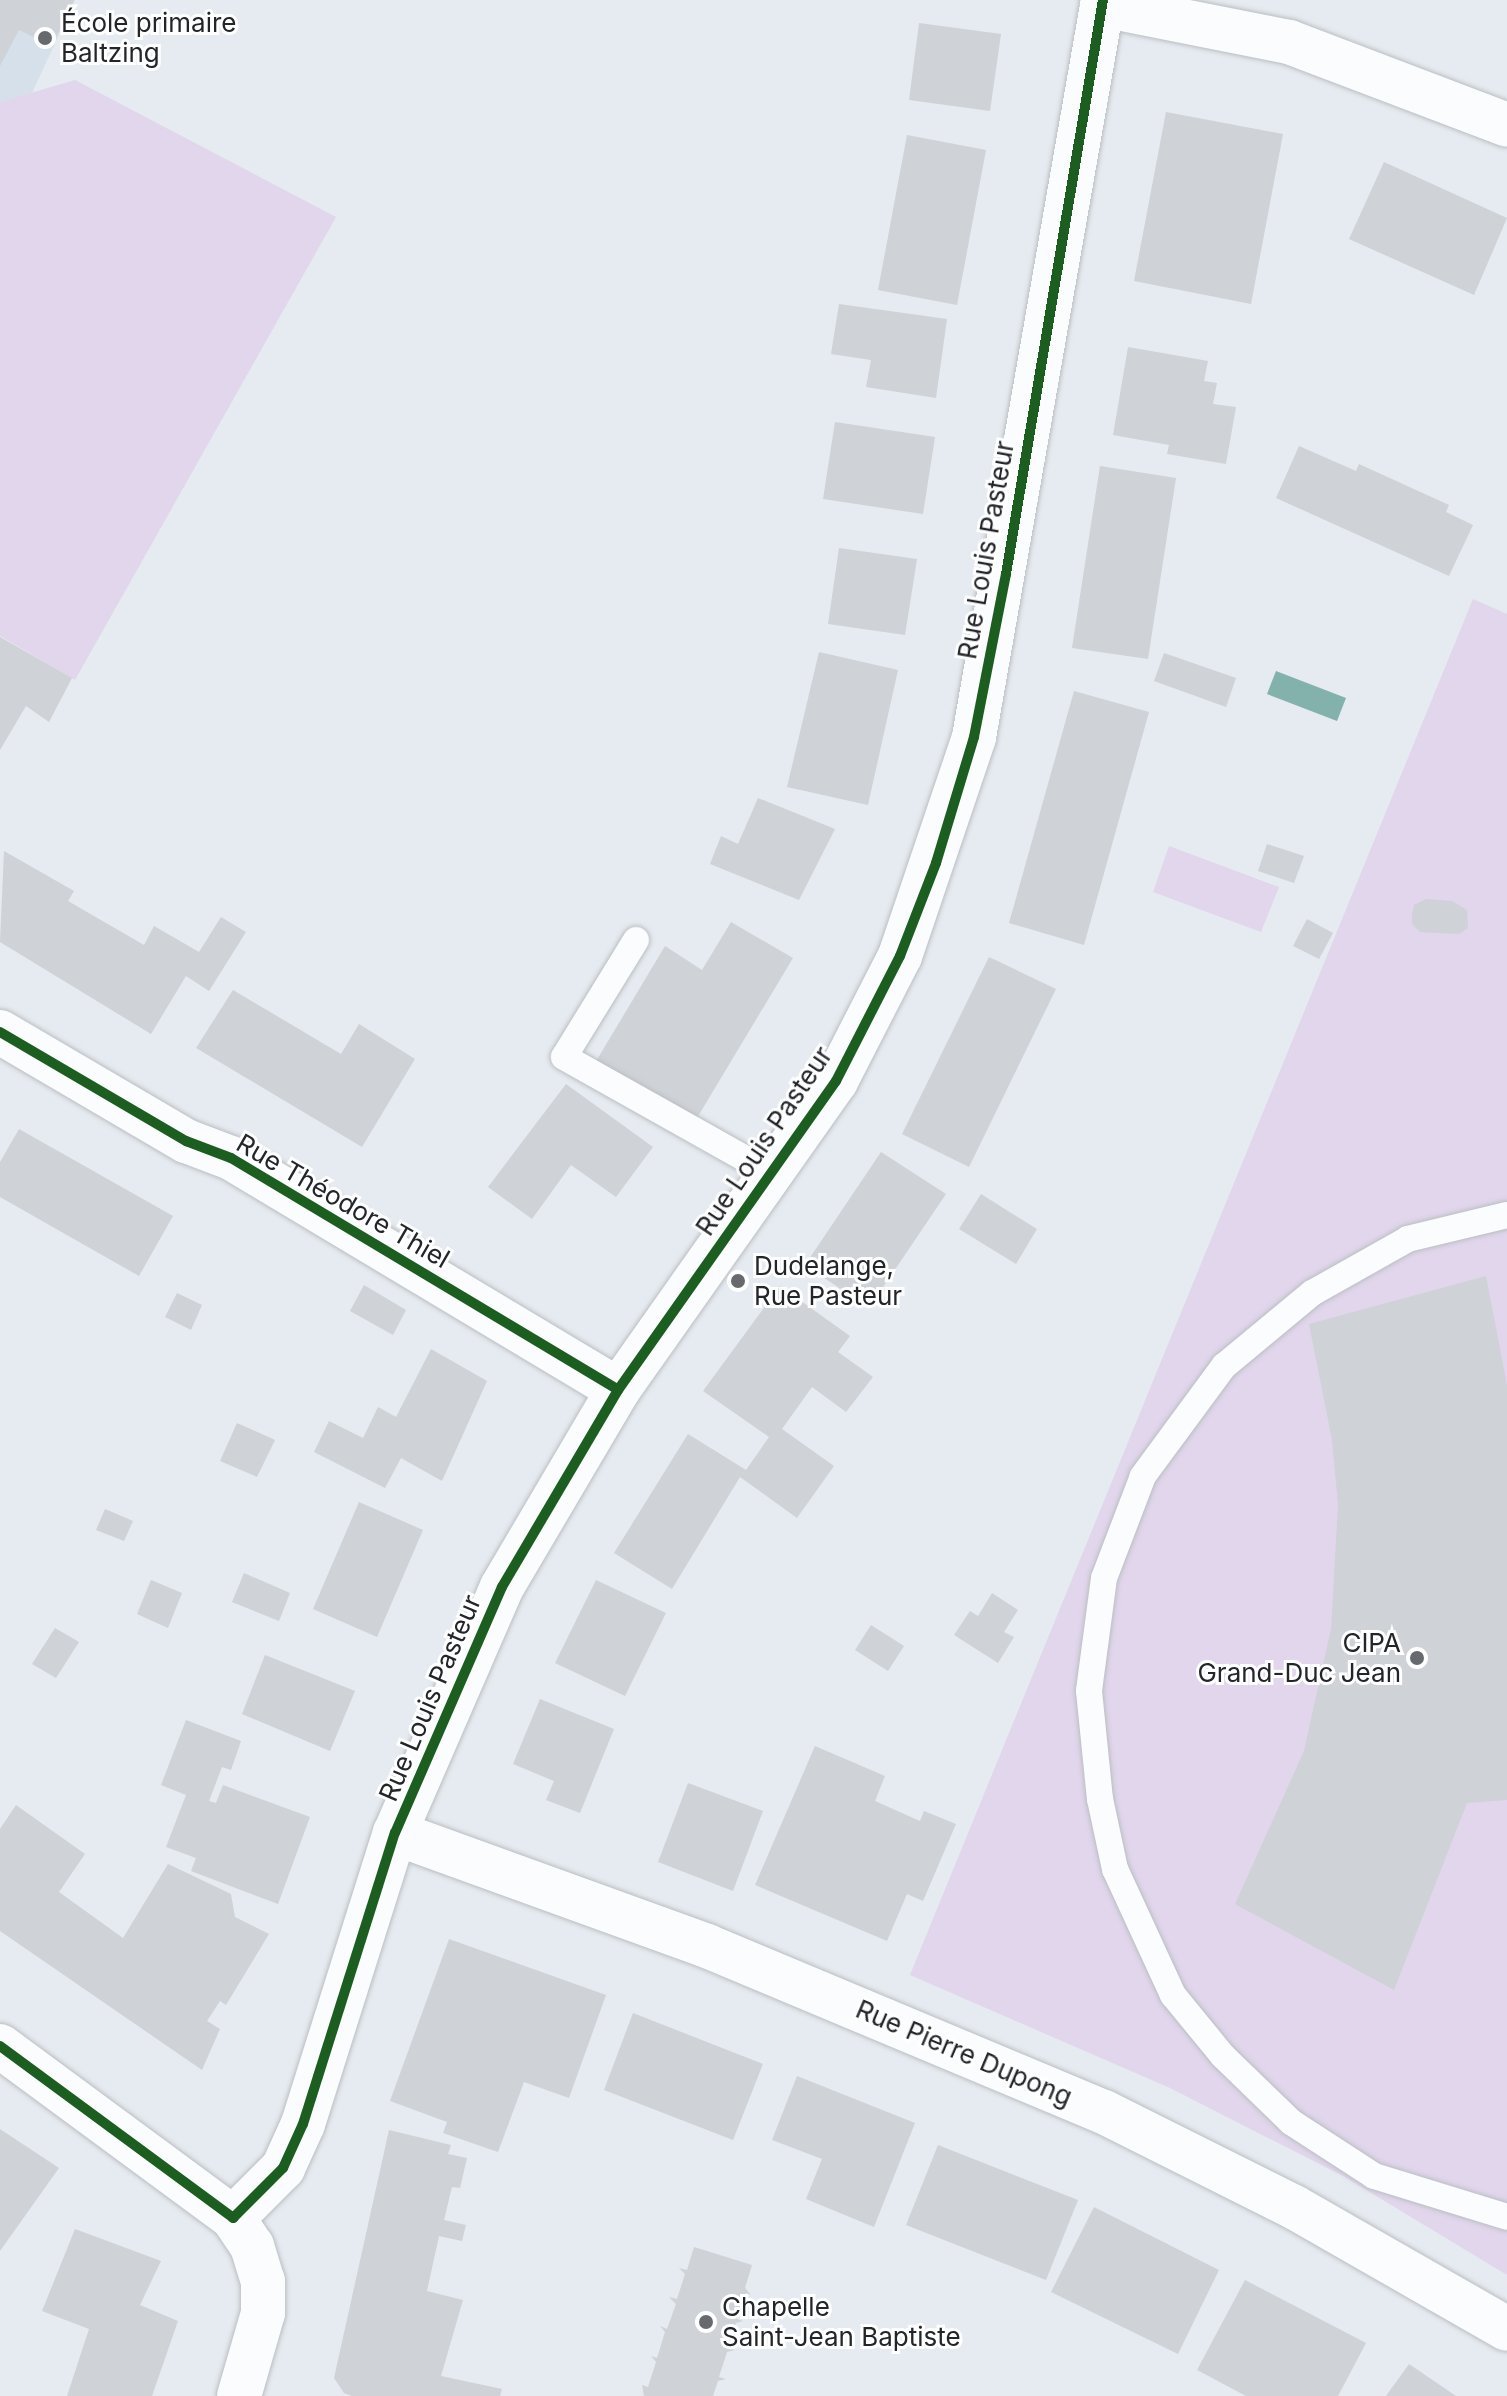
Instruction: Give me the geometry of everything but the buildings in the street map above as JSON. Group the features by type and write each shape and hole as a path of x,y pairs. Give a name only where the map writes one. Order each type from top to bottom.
{"street":[{"path":"1103,3 1289,42 1507,125"},
{"name":"Rue Louis Pasteur","path":"233,2218 283,2168 303,2124 395,1833 502,1587 618,1390 836,1081 900,956 974,737 1103,3"},
{"name":"Rue Théodore Thiel","path":"0,1032 186,1141 231,1158 618,1390"},
{"name":"Rue Pierre Dupong","path":"395,1833 707,1946 1104,2112 1294,2207 1507,2329"},
{"path":"0,2046 233,2218 252,2246 263,2281 263,2313 239,2396"}],"lane":[{"path":"636,940 564,1057 771,1173"},
{"path":"1507,1215 1408,1239 1312,1293 1224,1366 1143,1476 1104,1578 1089,1691 1100,1799 1115,1869 1173,1995 1223,2056 1291,2122 1374,2176 1507,2217"}],"shaded area":[{"path":"0,0 75,0 32,93 0,102"},
{"path":"75,80 336,217 75,680 0,636 0,102"},
{"path":"1473,599 1507,614 1507,2275 1343,2176 1170,2088 910,1975"},
{"path":"1276,671 1346,698 1337,721 1267,694"},
{"path":"1169,846 1279,887 1261,932 1153,892"}],"cycle path":[{"path":"0,2046 233,2218 283,2168 303,2124 395,1833 502,1587 618,1390 836,1081 900,956 936,863 974,737 1006,574 1103,0"},
{"path":"0,1032 186,1141 231,1158 618,1390"}],"place":[{"name":"École primaire Baltzing","path":"45,38"},
{"name":"Dudelange, Rue Pasteur","path":"738,1281"},
{"name":"CIPA Grand-Duc Jean","path":"1417,1658"},
{"name":"Chapelle Saint-Jean Baptiste","path":"706,2322"}]}
